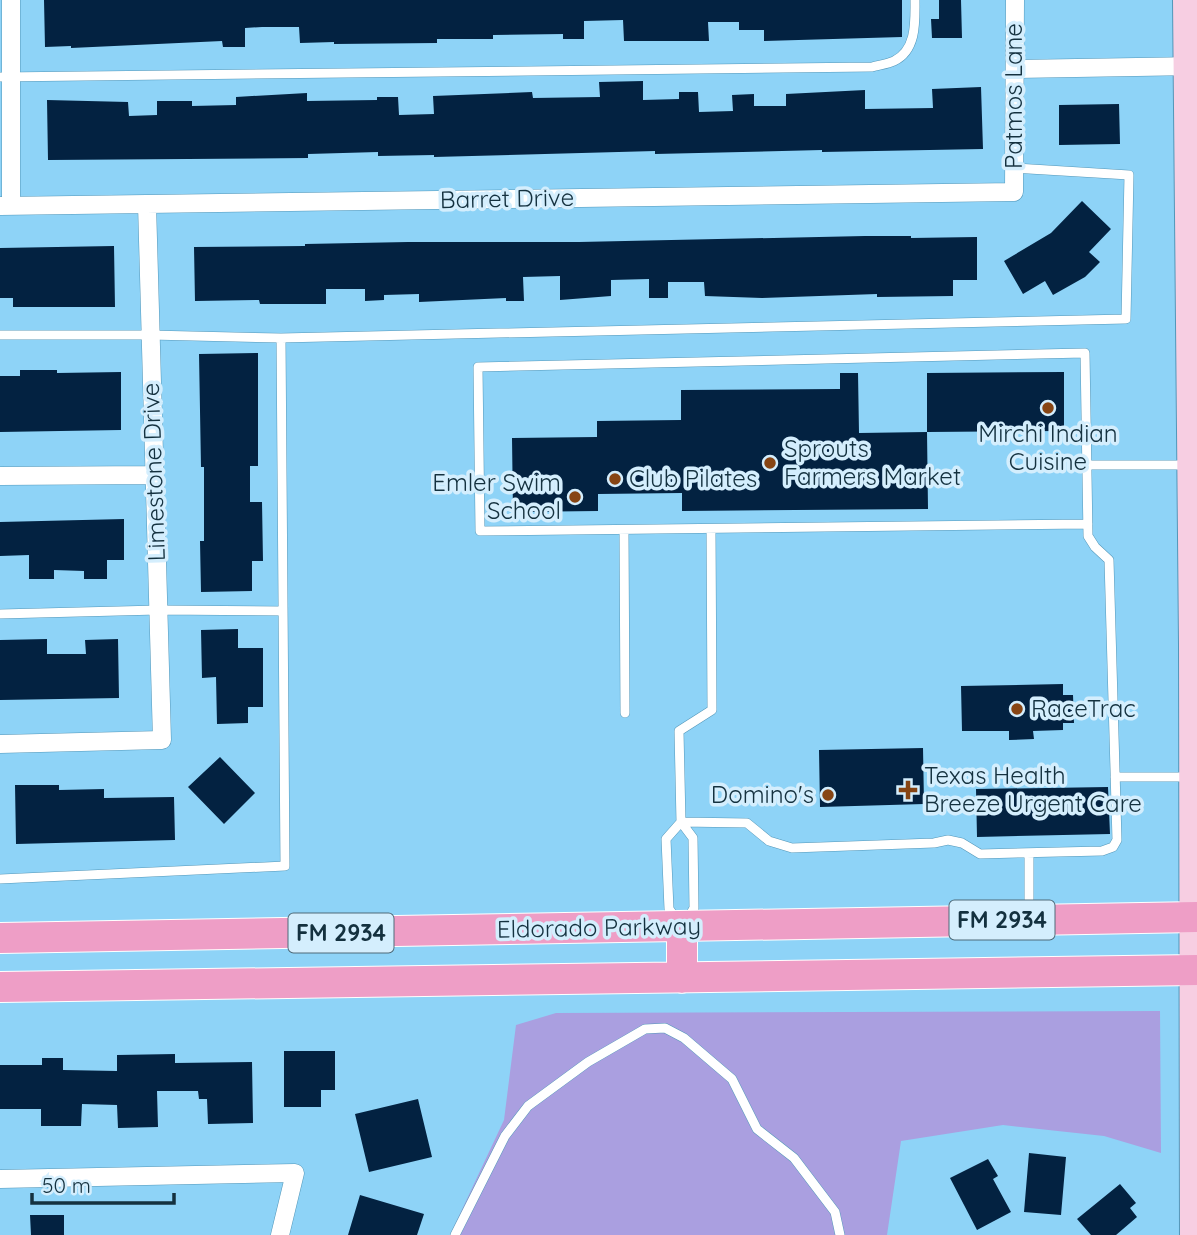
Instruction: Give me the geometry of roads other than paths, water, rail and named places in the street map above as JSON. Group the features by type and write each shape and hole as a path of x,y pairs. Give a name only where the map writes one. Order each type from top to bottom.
{"main road":[{"path":"1186,0 1191,67 1191,777 1195,970 1193,1235"},
{"name":"Eldorado Parkway","path":"0,938 1194,917"},
{"path":"682,927 682,978"},
{"name":"Eldorado Parkway","path":"0,987 1195,970"}],"street":[{"path":"6,206 6,77 11,0"},
{"name":"Patmos Lane","path":"1014,192 1015,0"},
{"path":"1014,69 1191,67"},
{"name":"Barret Drive","path":"6,206 1014,192"},
{"name":"Limestone Drive","path":"0,744 162,740 147,204"},
{"path":"0,476 154,474"},
{"path":"0,1179 295,1172 281,1235"}],"lane":[{"path":"6,77 872,67 895,61 907,50 915,29 915,0"},
{"path":"0,335 281,338 1126,319 1129,174 1014,168"},
{"path":"0,879 285,866 281,338"},
{"path":"711,529 712,710 679,731 681,822 693,838 694,908 682,927 668,909 666,839 681,822 747,823 773,843 792,848 948,841 962,843 980,854 1102,851 1113,847 1116,840 1109,560 1089,541 1085,353 478,367 480,531 1088,524"},
{"path":"1088,465 1193,465"},
{"path":"624,531 625,713"},
{"path":"0,614 158,610 283,611"},
{"path":"1115,777 1191,777"},
{"path":"1029,853 1029,919"},
{"path":"455,1235 505,1136 528,1106 588,1062 645,1029 665,1028 684,1038 732,1079 757,1129 794,1158 835,1212 840,1235"}],"place":[{"name":"Mirchi Indian Cuisine","path":"1048,408"},
{"name":"Sprouts Farmers Market","path":"770,463"},
{"name":"Club Pilates","path":"615,479"},
{"name":"Emler Swim School","path":"575,497"},
{"name":"RaceTrac","path":"1017,709"},
{"name":"Texas Health Breeze Urgent Care","path":"908,790"},
{"name":"Domino's","path":"828,795"}]}
